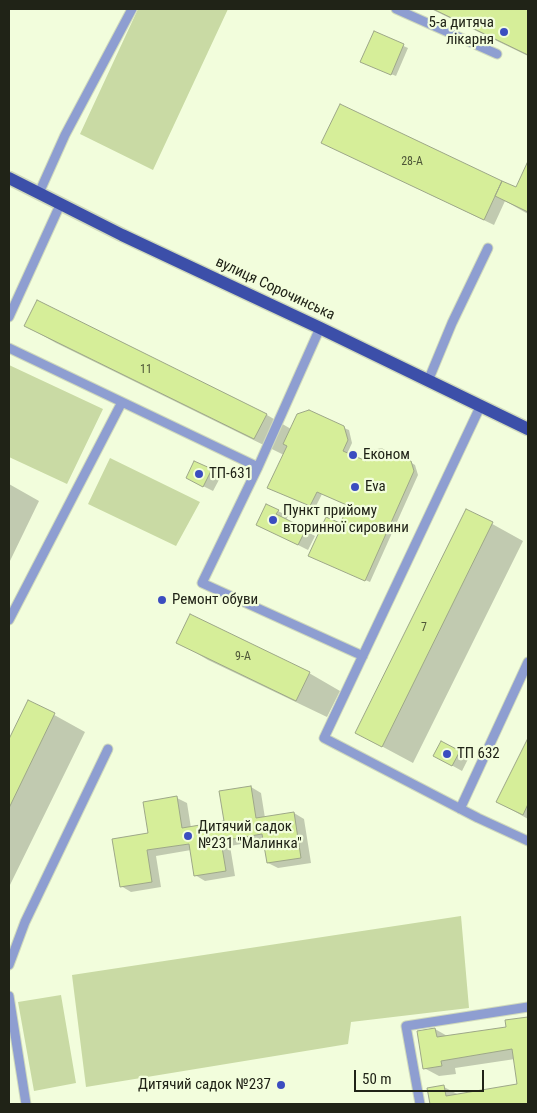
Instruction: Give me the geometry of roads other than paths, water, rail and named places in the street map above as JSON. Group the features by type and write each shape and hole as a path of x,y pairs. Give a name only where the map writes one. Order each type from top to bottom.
{"main road":[{"name":"вулиця Сорочинська","path":"9,178 60,205 528,429"}],"lane":[{"path":"39,193 65,135 132,9"},
{"path":"396,9 497,54"},
{"path":"9,316 60,205"},
{"path":"428,381 452,323 488,248"},
{"path":"320,328 258,468 202,584 363,656"},
{"path":"9,348 258,468"},
{"path":"9,620 122,402"},
{"path":"481,405 324,738 460,809 528,841"},
{"path":"460,809 528,662"},
{"path":"9,965 25,922 108,748"},
{"path":"9,996 9,1009 26,1104"},
{"path":"420,1104 406,1026 528,1007"}],"place":[{"name":"5-а дитяча лікарня","path":"504,32"},
{"name":"Економ","path":"353,455"},
{"name":"ТП-631","path":"199,474"},
{"name":"Eva","path":"355,487"},
{"name":"Пункт прийому вторинної сировини","path":"273,520"},
{"name":"Ремонт обуви","path":"162,600"},
{"name":"ТП 632","path":"447,754"},
{"name":"Дитячий садок №231 \"Малинка\"","path":"188,836"},
{"name":"Дитячий садок №237","path":"281,1085"}]}
